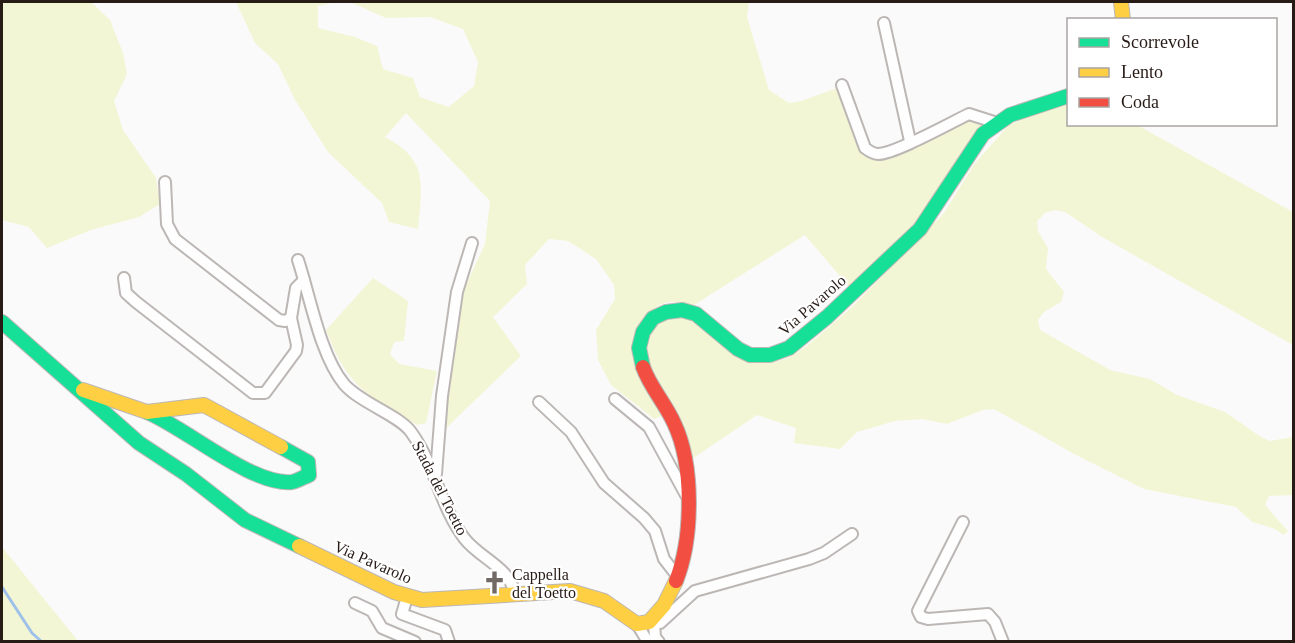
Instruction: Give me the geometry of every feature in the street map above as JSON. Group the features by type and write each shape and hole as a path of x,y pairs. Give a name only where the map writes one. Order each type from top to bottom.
{"street":[{"path":"1121,2 1123,18"},
{"path":"884,23 910,141"},
{"path":"842,86 865,148 879,154 969,114 997,123"},
{"name":"Via Pavarolo","path":"2,322 139,443 186,474 245,520 407,597 422,600 554,590 589,594 646,623 675,588 683,567 690,527 688,484 676,427 661,396 641,367 638,349 648,322 659,314 674,310 691,311 710,322 728,342 749,354 762,357 786,350 819,325 920,228 978,143 997,123 1011,115 1067,96"},
{"path":"165,182 167,224 175,239 279,320 285,321 291,318"},
{"path":"435,477 442,396 457,292 472,243"},
{"name":"Stada del Toetto","path":"298,260 327,353 345,384 410,429 435,477 448,510 465,539 505,572 512,581 515,594"},
{"path":"124,278 126,293 136,302 253,393 265,393 296,351 297,345 291,318 296,288 304,280"},
{"path":"77,389 147,412 157,414 207,447 258,475 283,481 303,479 309,476 308,462 301,457 204,405 147,412"},
{"path":"615,399 649,427 689,501"},
{"path":"539,402 571,432 604,483 655,531 664,559 678,577"},
{"path":"963,522 918,611 921,617 928,619 988,614 995,622 1003,642"},
{"path":"646,623 660,623 695,591 809,559 824,553 852,534"},
{"path":"407,597 402,614 445,630 449,642"},
{"path":"355,603 372,611 382,628 416,642"},
{"path":"646,623 648,642"},
{"path":"646,623 659,642"}],"green space":[{"path":"2,2 91,2 110,20 123,53 127,74 114,101 123,130 156,178 160,204 139,217 91,230 47,248 29,227 2,220"},
{"path":"236,2 336,2 318,6 318,28 355,37 377,46 383,69 413,78 420,97 449,107 474,86 478,62 463,29 430,17 386,18 350,2 749,2 747,17 769,90 789,103 840,87 871,155 969,117 988,123 918,224 850,288 805,235 694,305 668,302 656,307 638,327 665,415 654,419 611,385 598,360 596,330 615,299 614,285 596,259 568,241 549,239 525,265 527,284 493,317 521,356 442,432 458,302 485,244 490,201 406,113 385,137 409,155 420,175 421,199 418,229 389,222 382,203 328,152 294,98 278,64 255,43"},
{"path":"1067,100 1067,126 1139,126 1293,212 1293,345 1102,237 1065,212 1055,210 1045,213 1037,221 1038,231 1048,248 1046,269 1064,292 1061,302 1044,312 1038,320 1040,330 1110,370 1150,379 1177,395 1225,412 1270,441 1293,437 1293,495 1269,496 1265,505 1288,531 1284,535 1273,528 1252,522 1236,507 1144,489 1076,455 994,409 983,410 947,424 922,419 895,421 857,432 840,449 794,443 796,428 757,415 689,461 644,366 644,337 660,317 690,314 751,362 771,363 788,358 807,346 852,307 944,213 975,163 1009,125"},
{"path":"373,278 408,301 404,341 394,342 390,354 399,364 437,371 426,423 417,425 361,388 342,365 326,330"},
{"path":"2,547 78,641 2,641"}],"waterway":[{"path":"2,587 32,633 42,642"}],"traffic: fast":[{"path":"643,367 639,348 643,332 653,318 666,312 682,310 696,314 738,349 750,355 770,355 789,348 827,317 920,229 983,134 1010,115 1067,96"},
{"path":"2,322 139,443 186,474 245,520 299,546"},
{"path":"147,412 219,455 258,475 276,481 292,482 309,475 308,462 281,447"}],"traffic: slow":[{"path":"1121,2 1123,18"},
{"path":"83,390 147,412 204,405 281,447"},
{"path":"299,546 394,592 422,600 570,591 604,601 637,624 649,622 664,605 676,581"}],"traffic: jam":[{"path":"643,367 674,423 685,459 688,480 688,523 682,564 676,581"}],"place":[{"name":"Cappella del Toetto","path":"494,583"}]}
